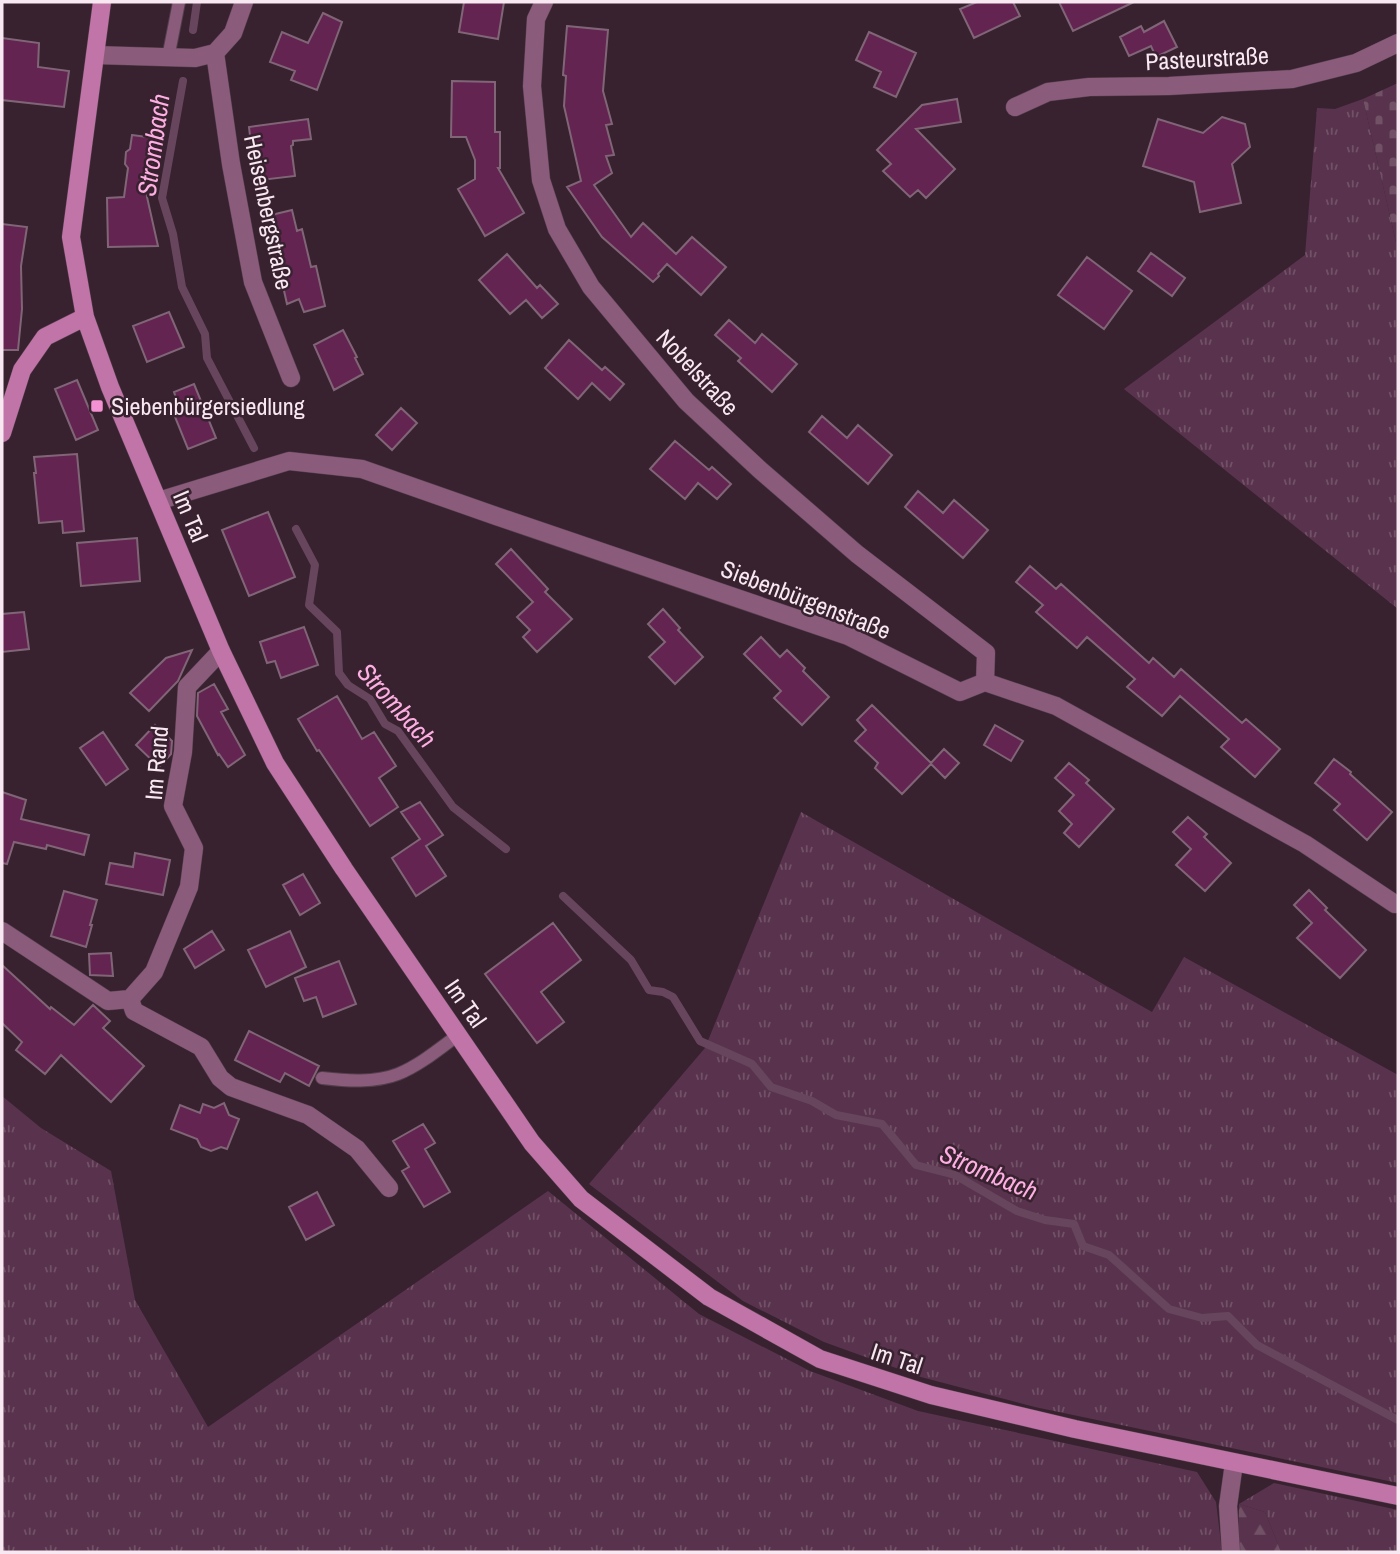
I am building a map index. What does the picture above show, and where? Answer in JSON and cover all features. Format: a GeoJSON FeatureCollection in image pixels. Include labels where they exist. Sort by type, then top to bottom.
{"type":"FeatureCollection","features":[{"type":"Feature","properties":{"kind":"main road","name":"Im Tal"},"geometry":{"type":"LineString","coordinates":[[102,2],[71,237],[85,317],[110,387],[221,651],[275,763],[531,1143],[581,1199],[709,1297],[820,1359],[931,1395],[1075,1429],[1398,1496]]}},
{"type":"Feature","properties":{"kind":"main road"},"geometry":{"type":"LineString","coordinates":[[2,433],[22,370],[45,337],[85,317]]}},
{"type":"Feature","properties":{"kind":"street"},"geometry":{"type":"LineString","coordinates":[[95,55],[195,58],[215,53],[233,33],[244,2]]}},
{"type":"Feature","properties":{"kind":"street","name":"Nobelstraße"},"geometry":{"type":"LineString","coordinates":[[544,2],[536,19],[532,86],[541,180],[557,229],[591,287],[687,401],[750,461],[856,554],[986,653],[985,682]]}},
{"type":"Feature","properties":{"kind":"street","name":"Pasteurstraße"},"geometry":{"type":"LineString","coordinates":[[1015,107],[1048,92],[1088,87],[1169,86],[1292,79],[1356,63],[1398,43]]}},
{"type":"Feature","properties":{"kind":"street","name":"Heisenbergstraße"},"geometry":{"type":"LineString","coordinates":[[215,53],[253,282],[291,378]]}},
{"type":"Feature","properties":{"kind":"street","name":"Siebenbürgenstraße"},"geometry":{"type":"LineString","coordinates":[[158,500],[289,461],[362,469],[849,636],[960,692],[985,682],[1056,706],[1305,844],[1395,904]]}},
{"type":"Feature","properties":{"kind":"street","name":"Im Rand"},"geometry":{"type":"LineString","coordinates":[[130,999],[153,972],[189,887],[194,848],[173,806],[183,752],[187,687],[221,651]]}},
{"type":"Feature","properties":{"kind":"street"},"geometry":{"type":"LineString","coordinates":[[2,931],[108,1001],[130,999],[134,1011],[201,1047],[220,1078],[231,1087],[308,1115],[357,1149],[389,1188]]}},
{"type":"Feature","properties":{"kind":"street"},"geometry":{"type":"LineString","coordinates":[[1231,1552],[1227,1506],[1234,1463]]}},
{"type":"Feature","properties":{"kind":"lane"},"geometry":{"type":"LineString","coordinates":[[169,58],[179,2]]}},
{"type":"Feature","properties":{"kind":"lane"},"geometry":{"type":"LineString","coordinates":[[322,1079],[365,1080],[397,1074],[418,1064],[458,1035]]}},
{"type":"Feature","properties":{"kind":"green space"},"geometry":{"type":"Polygon","coordinates":[[[1398,83],[1398,251],[1363,99],[1398,83]]]}},
{"type":"Feature","properties":{"kind":"green space"},"geometry":{"type":"Polygon","coordinates":[[[1363,99],[1398,251],[1398,609],[1124,389],[1305,255],[1317,108],[1335,109],[1363,99]]]}},
{"type":"Feature","properties":{"kind":"green space"},"geometry":{"type":"Polygon","coordinates":[[[801,812],[1152,1012],[1184,957],[1398,1075],[1398,1483],[1035,1407],[921,1377],[824,1342],[743,1301],[589,1184],[705,1048],[801,812]]]}},
{"type":"Feature","properties":{"kind":"green space"},"geometry":{"type":"Polygon","coordinates":[[[2,1096],[41,1128],[111,1171],[135,1300],[208,1427],[548,1191],[699,1314],[810,1371],[918,1411],[1197,1472],[1216,1502],[1222,1552],[2,1552],[2,1096]]]}},
{"type":"Feature","properties":{"kind":"green space"},"geometry":{"type":"Polygon","coordinates":[[[1274,1483],[1398,1510],[1398,1552],[1281,1552],[1265,1512],[1239,1504],[1274,1483]]]}},
{"type":"Feature","properties":{"kind":"green space"},"geometry":{"type":"Polygon","coordinates":[[[1239,1504],[1265,1512],[1281,1552],[1240,1552],[1239,1504]]]}},
{"type":"Feature","properties":{"kind":"building"},"geometry":{"type":"Polygon","coordinates":[[[464,2],[504,2],[498,39],[459,32],[464,2]]]}},
{"type":"Feature","properties":{"kind":"building"},"geometry":{"type":"Polygon","coordinates":[[[977,2],[1013,2],[1020,16],[974,38],[960,9],[977,2]]]}},
{"type":"Feature","properties":{"kind":"building"},"geometry":{"type":"Polygon","coordinates":[[[1059,2],[1134,2],[1073,31],[1059,2]]]}},
{"type":"Feature","properties":{"kind":"building"},"geometry":{"type":"Polygon","coordinates":[[[323,13],[342,22],[317,90],[291,80],[295,71],[270,62],[282,32],[308,43],[323,13]]]}},
{"type":"Feature","properties":{"kind":"building"},"geometry":{"type":"Polygon","coordinates":[[[1164,21],[1177,47],[1156,57],[1151,46],[1129,56],[1120,37],[1141,26],[1144,32],[1164,21]]]}},
{"type":"Feature","properties":{"kind":"building"},"geometry":{"type":"Polygon","coordinates":[[[567,26],[608,30],[603,91],[612,124],[606,125],[614,155],[606,156],[612,173],[594,185],[631,237],[643,223],[676,254],[692,237],[726,267],[701,295],[667,264],[653,282],[602,237],[567,187],[581,181],[564,106],[566,76],[563,75],[567,26]]]}},
{"type":"Feature","properties":{"kind":"building"},"geometry":{"type":"Polygon","coordinates":[[[869,32],[916,53],[896,97],[874,87],[881,72],[856,60],[869,32]]]}},
{"type":"Feature","properties":{"kind":"building"},"geometry":{"type":"Polygon","coordinates":[[[2,38],[39,43],[38,67],[69,71],[64,107],[2,100],[2,38]]]}},
{"type":"Feature","properties":{"kind":"building"},"geometry":{"type":"Polygon","coordinates":[[[452,81],[495,82],[495,132],[500,132],[498,168],[524,213],[485,236],[458,189],[475,179],[475,160],[466,137],[451,137],[452,81]]]}},
{"type":"Feature","properties":{"kind":"building"},"geometry":{"type":"Polygon","coordinates":[[[957,99],[961,122],[916,129],[955,169],[926,198],[918,190],[910,197],[883,171],[891,164],[877,150],[922,105],[957,99]]]}},
{"type":"Feature","properties":{"kind":"building"},"geometry":{"type":"Polygon","coordinates":[[[1222,117],[1245,124],[1250,147],[1232,164],[1241,203],[1200,212],[1194,182],[1143,166],[1158,119],[1203,133],[1222,117]]]}},
{"type":"Feature","properties":{"kind":"building"},"geometry":{"type":"Polygon","coordinates":[[[308,119],[311,139],[293,141],[291,146],[295,176],[261,180],[257,152],[252,153],[249,127],[308,119]]]}},
{"type":"Feature","properties":{"kind":"building"},"geometry":{"type":"Polygon","coordinates":[[[132,135],[155,138],[147,197],[158,246],[108,247],[107,198],[124,197],[128,168],[125,164],[126,152],[130,149],[132,135]]]}},
{"type":"Feature","properties":{"kind":"building"},"geometry":{"type":"Polygon","coordinates":[[[292,210],[297,231],[302,229],[311,267],[316,266],[325,306],[304,312],[299,299],[287,304],[275,250],[271,251],[263,217],[292,210]]]}},
{"type":"Feature","properties":{"kind":"building"},"geometry":{"type":"Polygon","coordinates":[[[2,224],[27,227],[21,266],[22,309],[18,350],[2,350],[2,224]]]}},
{"type":"Feature","properties":{"kind":"building"},"geometry":{"type":"Polygon","coordinates":[[[1151,253],[1185,278],[1172,296],[1138,271],[1151,253]]]}},
{"type":"Feature","properties":{"kind":"building"},"geometry":{"type":"Polygon","coordinates":[[[507,254],[537,288],[540,285],[558,304],[542,318],[526,300],[510,314],[479,280],[507,254]]]}},
{"type":"Feature","properties":{"kind":"building"},"geometry":{"type":"Polygon","coordinates":[[[1087,257],[1132,291],[1104,329],[1058,295],[1087,257]]]}},
{"type":"Feature","properties":{"kind":"building"},"geometry":{"type":"Polygon","coordinates":[[[169,312],[184,347],[147,362],[133,326],[169,312]]]}},
{"type":"Feature","properties":{"kind":"building"},"geometry":{"type":"Polygon","coordinates":[[[729,320],[755,343],[762,334],[797,364],[772,392],[738,361],[741,358],[715,335],[729,320]]]}},
{"type":"Feature","properties":{"kind":"building"},"geometry":{"type":"Polygon","coordinates":[[[343,330],[363,374],[334,390],[314,345],[343,330]]]}},
{"type":"Feature","properties":{"kind":"building"},"geometry":{"type":"Polygon","coordinates":[[[569,340],[602,370],[605,367],[624,384],[610,400],[592,383],[578,399],[545,368],[569,340]]]}},
{"type":"Feature","properties":{"kind":"building"},"geometry":{"type":"Polygon","coordinates":[[[77,380],[98,430],[76,440],[55,389],[77,380]]]}},
{"type":"Feature","properties":{"kind":"building"},"geometry":{"type":"Polygon","coordinates":[[[194,384],[216,438],[188,449],[171,407],[178,404],[174,392],[194,384]]]}},
{"type":"Feature","properties":{"kind":"building"},"geometry":{"type":"Polygon","coordinates":[[[401,408],[417,423],[392,450],[376,435],[401,408]]]}},
{"type":"Feature","properties":{"kind":"building"},"geometry":{"type":"Polygon","coordinates":[[[822,416],[847,438],[858,425],[892,455],[868,484],[809,432],[822,416]]]}},
{"type":"Feature","properties":{"kind":"building"},"geometry":{"type":"Polygon","coordinates":[[[675,441],[709,470],[712,467],[731,484],[717,499],[698,483],[685,499],[650,469],[675,441]]]}},
{"type":"Feature","properties":{"kind":"building"},"geometry":{"type":"Polygon","coordinates":[[[77,454],[84,531],[63,533],[62,521],[39,523],[34,457],[77,454]]]}},
{"type":"Feature","properties":{"kind":"building"},"geometry":{"type":"Polygon","coordinates":[[[918,491],[943,513],[954,500],[988,530],[963,558],[905,507],[918,491]]]}},
{"type":"Feature","properties":{"kind":"building"},"geometry":{"type":"Polygon","coordinates":[[[268,512],[295,577],[249,596],[222,530],[268,512]]]}},
{"type":"Feature","properties":{"kind":"building"},"geometry":{"type":"Polygon","coordinates":[[[137,538],[140,581],[81,586],[77,543],[137,538]]]}},
{"type":"Feature","properties":{"kind":"building"},"geometry":{"type":"Polygon","coordinates":[[[511,549],[548,589],[545,592],[572,619],[537,652],[523,637],[530,630],[517,617],[533,602],[496,564],[511,549]]]}},
{"type":"Feature","properties":{"kind":"building"},"geometry":{"type":"Polygon","coordinates":[[[1030,566],[1056,589],[1061,584],[1149,663],[1153,658],[1174,677],[1181,669],[1242,723],[1246,719],[1280,749],[1255,777],[1221,747],[1229,739],[1180,696],[1162,716],[1127,687],[1135,679],[1087,637],[1077,648],[1036,612],[1043,605],[1016,582],[1030,566]]]}},
{"type":"Feature","properties":{"kind":"building"},"geometry":{"type":"Polygon","coordinates":[[[663,609],[703,657],[675,684],[649,657],[665,642],[648,624],[663,609]]]}},
{"type":"Feature","properties":{"kind":"building"},"geometry":{"type":"Polygon","coordinates":[[[24,612],[29,649],[2,652],[2,614],[24,612]]]}},
{"type":"Feature","properties":{"kind":"building"},"geometry":{"type":"Polygon","coordinates":[[[304,627],[318,665],[281,678],[275,661],[267,663],[260,642],[304,627]]]}},
{"type":"Feature","properties":{"kind":"building"},"geometry":{"type":"Polygon","coordinates":[[[761,637],[780,657],[787,650],[829,697],[802,725],[774,698],[781,691],[744,654],[761,637]]]}},
{"type":"Feature","properties":{"kind":"building"},"geometry":{"type":"Polygon","coordinates":[[[192,650],[178,681],[149,711],[130,693],[166,658],[192,650]]]}},
{"type":"Feature","properties":{"kind":"building"},"geometry":{"type":"Polygon","coordinates":[[[214,684],[228,709],[221,712],[245,755],[228,767],[218,755],[197,716],[198,693],[214,684]]]}},
{"type":"Feature","properties":{"kind":"building"},"geometry":{"type":"Polygon","coordinates":[[[337,696],[362,739],[374,732],[396,766],[379,778],[398,807],[370,826],[319,750],[317,751],[298,719],[337,696]]]}},
{"type":"Feature","properties":{"kind":"building"},"geometry":{"type":"Polygon","coordinates":[[[872,705],[931,763],[944,749],[959,763],[945,778],[931,764],[902,794],[875,768],[878,763],[855,741],[866,730],[857,720],[872,705]]]}},
{"type":"Feature","properties":{"kind":"building"},"geometry":{"type":"Polygon","coordinates":[[[155,725],[172,741],[171,754],[159,767],[136,745],[155,725]]]}},
{"type":"Feature","properties":{"kind":"building"},"geometry":{"type":"Polygon","coordinates":[[[995,725],[1023,741],[1011,761],[984,745],[995,725]]]}},
{"type":"Feature","properties":{"kind":"building"},"geometry":{"type":"Polygon","coordinates":[[[103,732],[128,769],[106,785],[80,748],[103,732]]]}},
{"type":"Feature","properties":{"kind":"building"},"geometry":{"type":"Polygon","coordinates":[[[1334,759],[1392,812],[1367,840],[1334,810],[1340,804],[1315,783],[1334,759]]]}},
{"type":"Feature","properties":{"kind":"building"},"geometry":{"type":"Polygon","coordinates":[[[1069,763],[1089,780],[1086,783],[1114,809],[1079,847],[1064,833],[1072,824],[1059,811],[1074,795],[1055,778],[1069,763]]]}},
{"type":"Feature","properties":{"kind":"building"},"geometry":{"type":"Polygon","coordinates":[[[2,792],[26,800],[21,819],[89,835],[84,855],[47,845],[46,849],[14,842],[7,864],[2,863],[2,792]]]}},
{"type":"Feature","properties":{"kind":"building"},"geometry":{"type":"Polygon","coordinates":[[[420,802],[443,835],[426,846],[446,876],[416,896],[392,858],[420,839],[401,812],[420,802]]]}},
{"type":"Feature","properties":{"kind":"building"},"geometry":{"type":"Polygon","coordinates":[[[1188,817],[1207,834],[1204,837],[1231,863],[1205,891],[1176,865],[1191,849],[1173,832],[1188,817]]]}},
{"type":"Feature","properties":{"kind":"building"},"geometry":{"type":"Polygon","coordinates":[[[135,853],[170,860],[163,895],[106,884],[110,863],[133,867],[135,853]]]}},
{"type":"Feature","properties":{"kind":"building"},"geometry":{"type":"Polygon","coordinates":[[[303,874],[320,903],[300,915],[283,885],[303,874]]]}},
{"type":"Feature","properties":{"kind":"building"},"geometry":{"type":"Polygon","coordinates":[[[1309,890],[1327,908],[1325,910],[1366,950],[1340,978],[1297,938],[1312,923],[1294,905],[1309,890]]]}},
{"type":"Feature","properties":{"kind":"building"},"geometry":{"type":"Polygon","coordinates":[[[64,891],[97,900],[86,947],[51,936],[64,891]]]}},
{"type":"Feature","properties":{"kind":"building"},"geometry":{"type":"Polygon","coordinates":[[[553,923],[581,960],[541,992],[564,1022],[537,1043],[485,974],[553,923]]]}},
{"type":"Feature","properties":{"kind":"building"},"geometry":{"type":"Polygon","coordinates":[[[212,931],[224,950],[195,968],[184,949],[212,931]]]}},
{"type":"Feature","properties":{"kind":"building"},"geometry":{"type":"Polygon","coordinates":[[[290,931],[306,967],[266,987],[248,950],[290,931]]]}},
{"type":"Feature","properties":{"kind":"building"},"geometry":{"type":"Polygon","coordinates":[[[111,953],[113,976],[90,975],[89,954],[111,953]]]}},
{"type":"Feature","properties":{"kind":"building"},"geometry":{"type":"Polygon","coordinates":[[[339,961],[356,1004],[323,1017],[316,997],[304,1001],[295,978],[339,961]]]}},
{"type":"Feature","properties":{"kind":"building"},"geometry":{"type":"Polygon","coordinates":[[[2,965],[50,1009],[51,1007],[74,1025],[93,1005],[110,1021],[103,1028],[144,1066],[111,1102],[61,1055],[45,1074],[16,1050],[22,1042],[2,1023],[2,965]]]}},
{"type":"Feature","properties":{"kind":"building"},"geometry":{"type":"Polygon","coordinates":[[[249,1031],[319,1066],[309,1086],[285,1073],[280,1082],[235,1060],[249,1031]]]}},
{"type":"Feature","properties":{"kind":"building"},"geometry":{"type":"Polygon","coordinates":[[[224,1103],[229,1115],[239,1119],[227,1149],[221,1147],[211,1151],[201,1147],[197,1139],[171,1129],[180,1105],[200,1113],[203,1104],[214,1108],[224,1103]]]}},
{"type":"Feature","properties":{"kind":"building"},"geometry":{"type":"Polygon","coordinates":[[[423,1124],[435,1143],[425,1149],[450,1192],[424,1207],[402,1171],[409,1167],[393,1141],[423,1124]]]}},
{"type":"Feature","properties":{"kind":"building"},"geometry":{"type":"Polygon","coordinates":[[[317,1192],[334,1225],[306,1240],[289,1207],[317,1192]]]}},
{"type":"Feature","properties":{"kind":"waterway","name":"Strombach"},"geometry":{"type":"LineString","coordinates":[[193,30],[197,2]]}},
{"type":"Feature","properties":{"kind":"waterway","name":"Strombach"},"geometry":{"type":"LineString","coordinates":[[183,81],[162,198],[173,234],[182,287],[205,334],[207,358],[254,448]]}},
{"type":"Feature","properties":{"kind":"waterway","name":"Strombach"},"geometry":{"type":"LineString","coordinates":[[296,529],[315,565],[309,605],[337,632],[339,673],[348,685],[370,699],[385,724],[398,731],[453,807],[506,849]]}},
{"type":"Feature","properties":{"kind":"waterway","name":"Strombach"},"geometry":{"type":"LineString","coordinates":[[563,896],[631,960],[649,990],[673,997],[700,1041],[752,1064],[771,1087],[812,1101],[836,1115],[882,1124],[916,1165],[955,1175],[1017,1211],[1045,1220],[1074,1224],[1083,1246],[1109,1255],[1169,1309],[1202,1318],[1228,1316],[1257,1345],[1398,1420]]}},
{"type":"Feature","properties":{"kind":"place","name":"Siebenbürgersiedlung"},"geometry":{"type":"Point","coordinates":[97,406]}}]}
